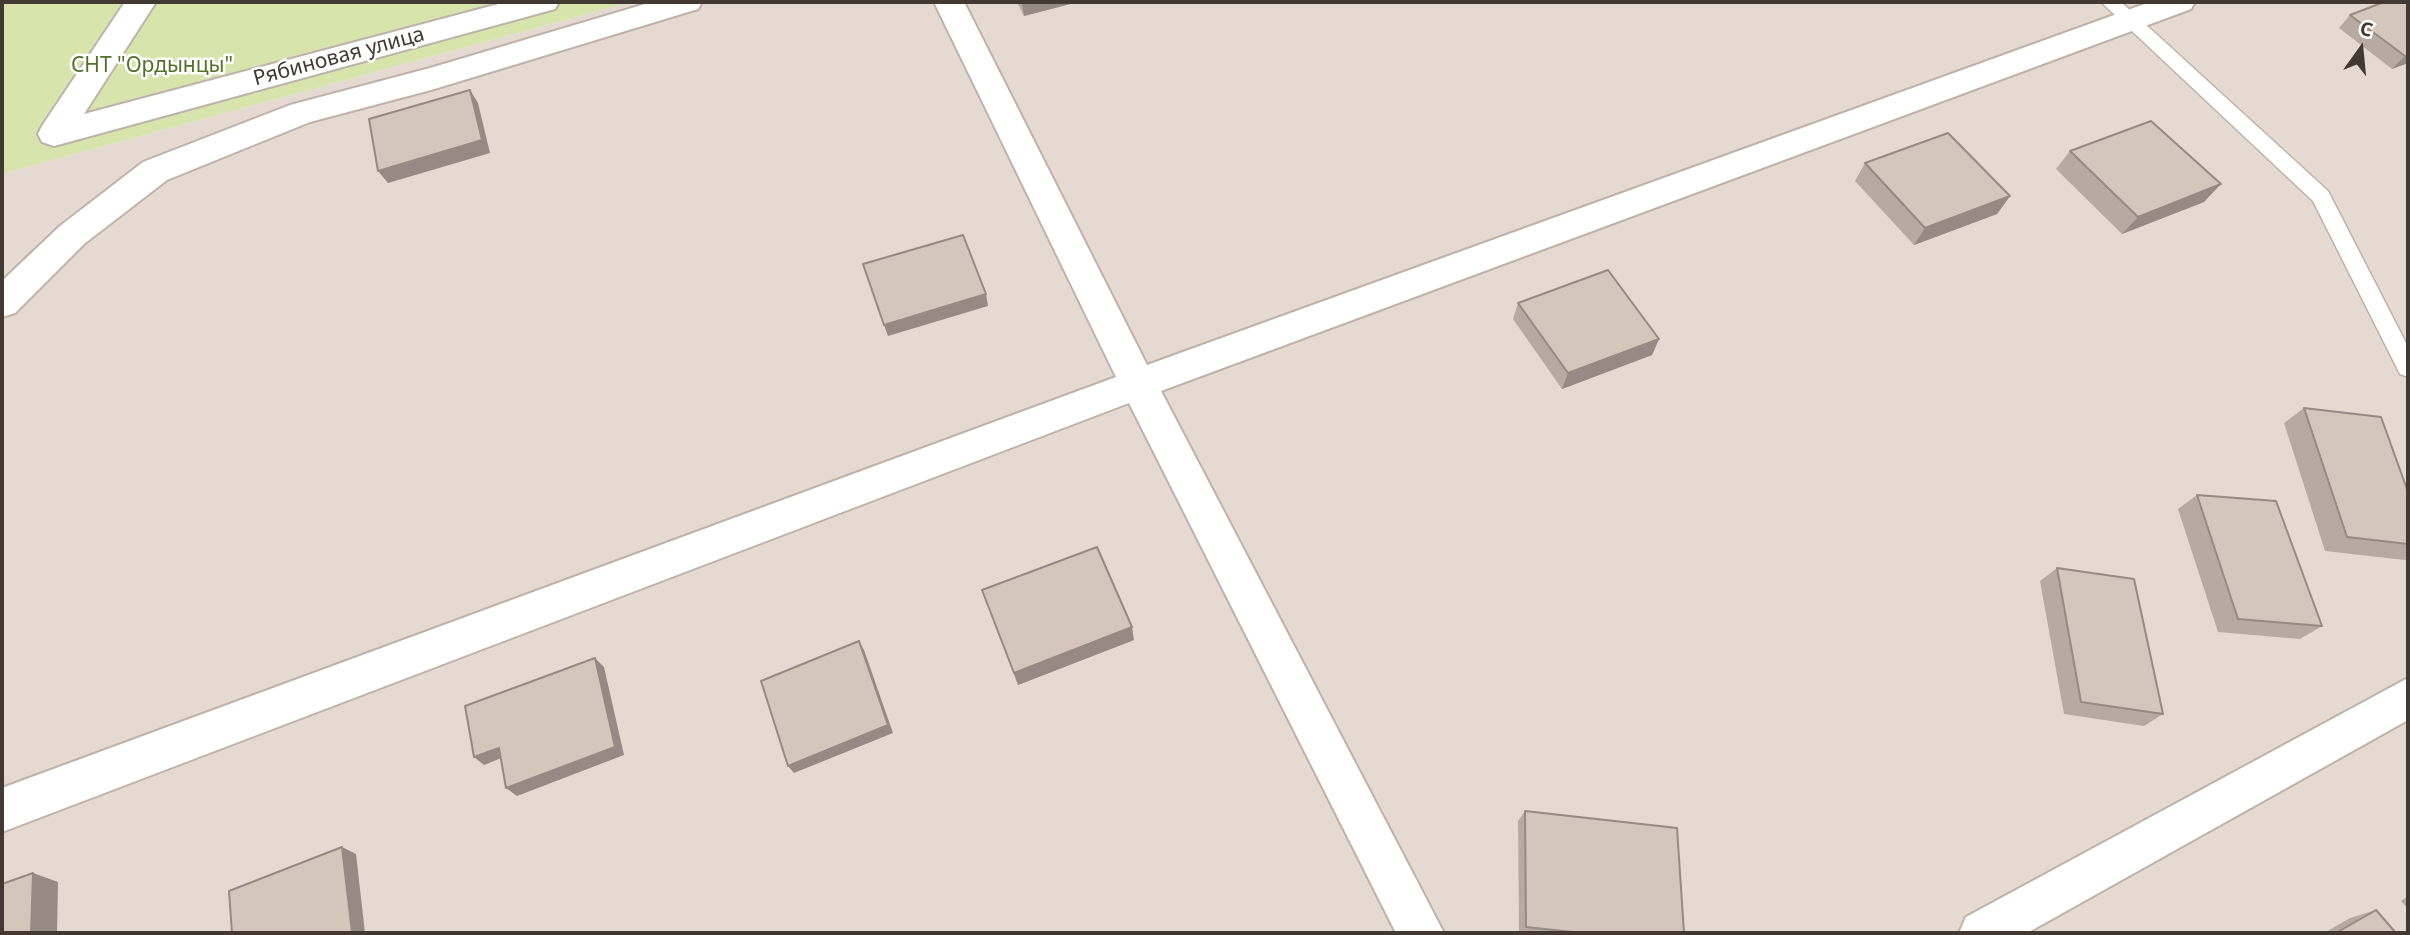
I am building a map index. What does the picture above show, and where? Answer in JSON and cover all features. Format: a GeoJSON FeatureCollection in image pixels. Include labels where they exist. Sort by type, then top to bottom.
{"type":"FeatureCollection","features":[{"type":"Feature","properties":{"kind":"street","name":"Рябиновая улица"},"geometry":{"type":"LineString","coordinates":[[141,2],[54,134],[544,2]]}},
{"type":"Feature","properties":{"kind":"street"},"geometry":{"type":"LineString","coordinates":[[2,303],[72,235],[155,171],[301,113],[430,79],[687,2]]}},
{"type":"Feature","properties":{"kind":"street"},"geometry":{"type":"LineString","coordinates":[[949,2],[1138,384],[1420,933]]}},
{"type":"Feature","properties":{"kind":"street"},"geometry":{"type":"LineString","coordinates":[[2,810],[1138,384],[2120,11],[2180,2]]}},
{"type":"Feature","properties":{"kind":"street"},"geometry":{"type":"LineString","coordinates":[[1982,933],[2408,698]]}},
{"type":"Feature","properties":{"kind":"lane"},"geometry":{"type":"LineString","coordinates":[[2120,11],[2321,196],[2408,368]]}},
{"type":"Feature","properties":{"kind":"shaded area"},"geometry":{"type":"Polygon","coordinates":[[[631,2],[2408,2],[2408,933],[2,933],[2,174],[631,2]]]}},
{"type":"Feature","properties":{"kind":"green space","name":"СНТ \"Ордынцы\""},"geometry":{"type":"Polygon","coordinates":[[[2,2],[631,2],[2,174],[2,2]]]}},
{"type":"Feature","properties":{"kind":"building"},"geometry":{"type":"Polygon","coordinates":[[[2384,2],[2408,2],[2408,55],[2405,56],[2350,15],[2384,2]]]}},
{"type":"Feature","properties":{"kind":"building"},"geometry":{"type":"Polygon","coordinates":[[[470,90],[482,140],[378,171],[369,119],[470,90]]]}},
{"type":"Feature","properties":{"kind":"building"},"geometry":{"type":"Polygon","coordinates":[[[2151,121],[2221,184],[2138,217],[2070,151],[2151,121]]]}},
{"type":"Feature","properties":{"kind":"building"},"geometry":{"type":"Polygon","coordinates":[[[1948,133],[2010,196],[1925,228],[1865,163],[1948,133]]]}},
{"type":"Feature","properties":{"kind":"building"},"geometry":{"type":"Polygon","coordinates":[[[963,235],[986,294],[884,325],[863,264],[963,235]]]}},
{"type":"Feature","properties":{"kind":"building"},"geometry":{"type":"Polygon","coordinates":[[[1608,270],[1659,339],[1568,373],[1518,303],[1608,270]]]}},
{"type":"Feature","properties":{"kind":"building"},"geometry":{"type":"Polygon","coordinates":[[[2304,408],[2381,417],[2408,492],[2408,544],[2347,537],[2304,408]]]}},
{"type":"Feature","properties":{"kind":"building"},"geometry":{"type":"Polygon","coordinates":[[[2197,495],[2276,501],[2322,626],[2238,619],[2197,495]]]}},
{"type":"Feature","properties":{"kind":"building"},"geometry":{"type":"Polygon","coordinates":[[[1097,547],[1132,627],[1014,673],[982,590],[1097,547]]]}},
{"type":"Feature","properties":{"kind":"building"},"geometry":{"type":"Polygon","coordinates":[[[2057,568],[2134,579],[2163,714],[2081,702],[2057,568]]]}},
{"type":"Feature","properties":{"kind":"building"},"geometry":{"type":"Polygon","coordinates":[[[859,641],[888,725],[788,766],[761,681],[859,641]]]}},
{"type":"Feature","properties":{"kind":"building"},"geometry":{"type":"Polygon","coordinates":[[[595,658],[615,747],[506,788],[499,748],[474,757],[465,706],[595,658]]]}},
{"type":"Feature","properties":{"kind":"building"},"geometry":{"type":"Polygon","coordinates":[[[1525,811],[1677,828],[1684,933],[1582,933],[1526,927],[1525,811]]]}},
{"type":"Feature","properties":{"kind":"building"},"geometry":{"type":"Polygon","coordinates":[[[342,847],[352,933],[232,933],[229,891],[342,847]]]}},
{"type":"Feature","properties":{"kind":"building"},"geometry":{"type":"Polygon","coordinates":[[[33,873],[31,933],[2,933],[2,884],[33,873]]]}},
{"type":"Feature","properties":{"kind":"building"},"geometry":{"type":"Polygon","coordinates":[[[2376,910],[2396,933],[2336,933],[2376,910]]]}}]}
